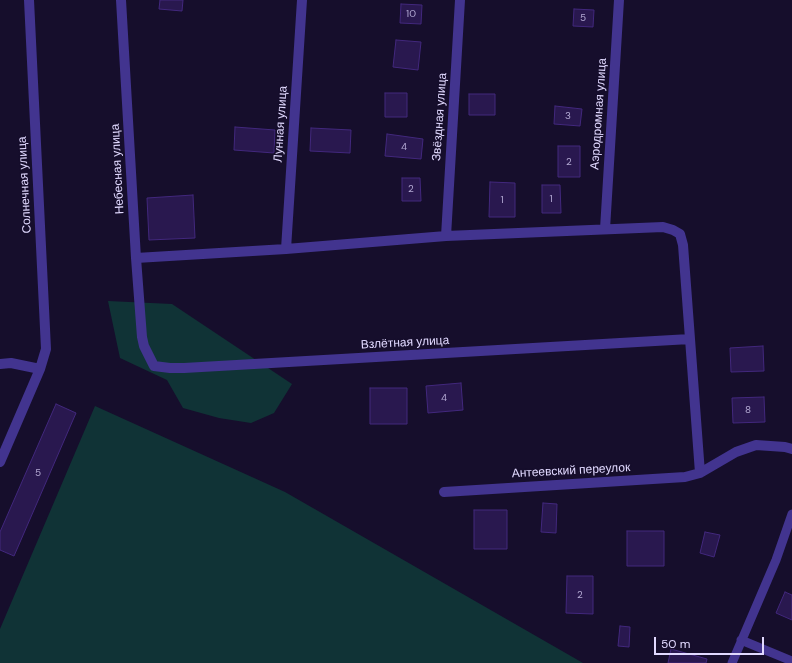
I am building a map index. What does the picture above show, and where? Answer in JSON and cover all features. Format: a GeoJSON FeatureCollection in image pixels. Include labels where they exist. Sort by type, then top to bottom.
{"type":"FeatureCollection","features":[{"type":"Feature","properties":{"kind":"street","name":"Солнечная улица"},"geometry":{"type":"LineString","coordinates":[[0,462],[40,369],[46,349],[29,0]]}},
{"type":"Feature","properties":{"kind":"street","name":"Небесная улица"},"geometry":{"type":"LineString","coordinates":[[121,0],[142,337]]}},
{"type":"Feature","properties":{"kind":"street","name":"Лунная улица"},"geometry":{"type":"LineString","coordinates":[[286,249],[302,0]]}},
{"type":"Feature","properties":{"kind":"street","name":"Звёздная улица"},"geometry":{"type":"LineString","coordinates":[[446,236],[460,0]]}},
{"type":"Feature","properties":{"kind":"street","name":"Аэродромная улица"},"geometry":{"type":"LineString","coordinates":[[605,229],[619,0]]}},
{"type":"Feature","properties":{"kind":"street"},"geometry":{"type":"LineString","coordinates":[[136,258],[286,249],[446,236],[663,228],[680,234],[683,245],[700,473]]}},
{"type":"Feature","properties":{"kind":"street","name":"Взлётная улица"},"geometry":{"type":"LineString","coordinates":[[142,337],[144,346],[154,366],[170,368],[690,340]]}},
{"type":"Feature","properties":{"kind":"street"},"geometry":{"type":"LineString","coordinates":[[0,364],[11,363],[40,369]]}},
{"type":"Feature","properties":{"kind":"street","name":"Антеевский переулок"},"geometry":{"type":"LineString","coordinates":[[444,492],[685,477],[700,473],[736,452],[756,445],[785,447],[792,449]]}},
{"type":"Feature","properties":{"kind":"lane"},"geometry":{"type":"LineString","coordinates":[[732,663],[776,560],[792,514]]}},
{"type":"Feature","properties":{"kind":"lane"},"geometry":{"type":"LineString","coordinates":[[741,640],[792,661]]}},
{"type":"Feature","properties":{"kind":"green space"},"geometry":{"type":"Polygon","coordinates":[[[108,301],[172,304],[292,384],[274,413],[251,423],[219,418],[183,408],[167,380],[120,358],[108,301]]]}},
{"type":"Feature","properties":{"kind":"green space"},"geometry":{"type":"Polygon","coordinates":[[[95,406],[285,492],[583,663],[0,663],[0,629],[95,406]]]}},
{"type":"Feature","properties":{"kind":"building"},"geometry":{"type":"Polygon","coordinates":[[[160,0],[183,0],[182,11],[159,9],[160,0]]]}},
{"type":"Feature","properties":{"kind":"building"},"geometry":{"type":"Polygon","coordinates":[[[401,4],[422,5],[421,24],[400,23],[401,4]]]}},
{"type":"Feature","properties":{"kind":"building"},"geometry":{"type":"Polygon","coordinates":[[[574,9],[594,10],[593,27],[573,26],[574,9]]]}},
{"type":"Feature","properties":{"kind":"building"},"geometry":{"type":"Polygon","coordinates":[[[396,40],[421,42],[418,70],[393,67],[396,40]]]}},
{"type":"Feature","properties":{"kind":"building"},"geometry":{"type":"Polygon","coordinates":[[[385,93],[407,93],[407,117],[385,117],[385,93]]]}},
{"type":"Feature","properties":{"kind":"building"},"geometry":{"type":"Polygon","coordinates":[[[469,94],[495,94],[495,115],[469,115],[469,94]]]}},
{"type":"Feature","properties":{"kind":"building"},"geometry":{"type":"Polygon","coordinates":[[[555,106],[582,109],[580,126],[554,124],[555,106]]]}},
{"type":"Feature","properties":{"kind":"building"},"geometry":{"type":"Polygon","coordinates":[[[235,127],[275,130],[274,153],[234,150],[235,127]]]}},
{"type":"Feature","properties":{"kind":"building"},"geometry":{"type":"Polygon","coordinates":[[[311,128],[351,130],[350,153],[310,151],[311,128]]]}},
{"type":"Feature","properties":{"kind":"building"},"geometry":{"type":"Polygon","coordinates":[[[387,134],[423,139],[421,159],[385,156],[387,134]]]}},
{"type":"Feature","properties":{"kind":"building"},"geometry":{"type":"Polygon","coordinates":[[[558,146],[580,146],[580,177],[558,177],[558,146]]]}},
{"type":"Feature","properties":{"kind":"building"},"geometry":{"type":"Polygon","coordinates":[[[402,178],[420,178],[421,201],[402,201],[402,178]]]}},
{"type":"Feature","properties":{"kind":"building"},"geometry":{"type":"Polygon","coordinates":[[[490,182],[515,183],[515,217],[489,217],[490,182]]]}},
{"type":"Feature","properties":{"kind":"building"},"geometry":{"type":"Polygon","coordinates":[[[542,185],[560,185],[561,213],[542,213],[542,185]]]}},
{"type":"Feature","properties":{"kind":"building"},"geometry":{"type":"Polygon","coordinates":[[[193,195],[195,238],[149,240],[147,198],[193,195]]]}},
{"type":"Feature","properties":{"kind":"building"},"geometry":{"type":"Polygon","coordinates":[[[763,346],[764,371],[731,372],[730,348],[763,346]]]}},
{"type":"Feature","properties":{"kind":"building"},"geometry":{"type":"Polygon","coordinates":[[[461,383],[463,410],[428,413],[426,386],[461,383]]]}},
{"type":"Feature","properties":{"kind":"building"},"geometry":{"type":"Polygon","coordinates":[[[370,388],[407,388],[407,424],[370,424],[370,388]]]}},
{"type":"Feature","properties":{"kind":"building"},"geometry":{"type":"Polygon","coordinates":[[[764,397],[765,422],[733,423],[732,398],[764,397]]]}},
{"type":"Feature","properties":{"kind":"building"},"geometry":{"type":"Polygon","coordinates":[[[56,404],[76,413],[14,556],[0,550],[0,532],[56,404]]]}},
{"type":"Feature","properties":{"kind":"building"},"geometry":{"type":"Polygon","coordinates":[[[543,503],[557,504],[556,533],[541,532],[543,503]]]}},
{"type":"Feature","properties":{"kind":"building"},"geometry":{"type":"Polygon","coordinates":[[[474,510],[507,510],[507,549],[474,549],[474,510]]]}},
{"type":"Feature","properties":{"kind":"building"},"geometry":{"type":"Polygon","coordinates":[[[627,531],[664,531],[664,566],[627,566],[627,531]]]}},
{"type":"Feature","properties":{"kind":"building"},"geometry":{"type":"Polygon","coordinates":[[[705,532],[720,535],[714,557],[700,553],[705,532]]]}},
{"type":"Feature","properties":{"kind":"building"},"geometry":{"type":"Polygon","coordinates":[[[567,576],[593,576],[593,614],[566,613],[567,576]]]}},
{"type":"Feature","properties":{"kind":"building"},"geometry":{"type":"Polygon","coordinates":[[[785,592],[792,595],[792,620],[776,613],[785,592]]]}},
{"type":"Feature","properties":{"kind":"building"},"geometry":{"type":"Polygon","coordinates":[[[620,626],[630,627],[629,647],[618,646],[620,626]]]}},
{"type":"Feature","properties":{"kind":"building"},"geometry":{"type":"Polygon","coordinates":[[[671,649],[707,659],[706,663],[668,663],[671,649]]]}}]}
